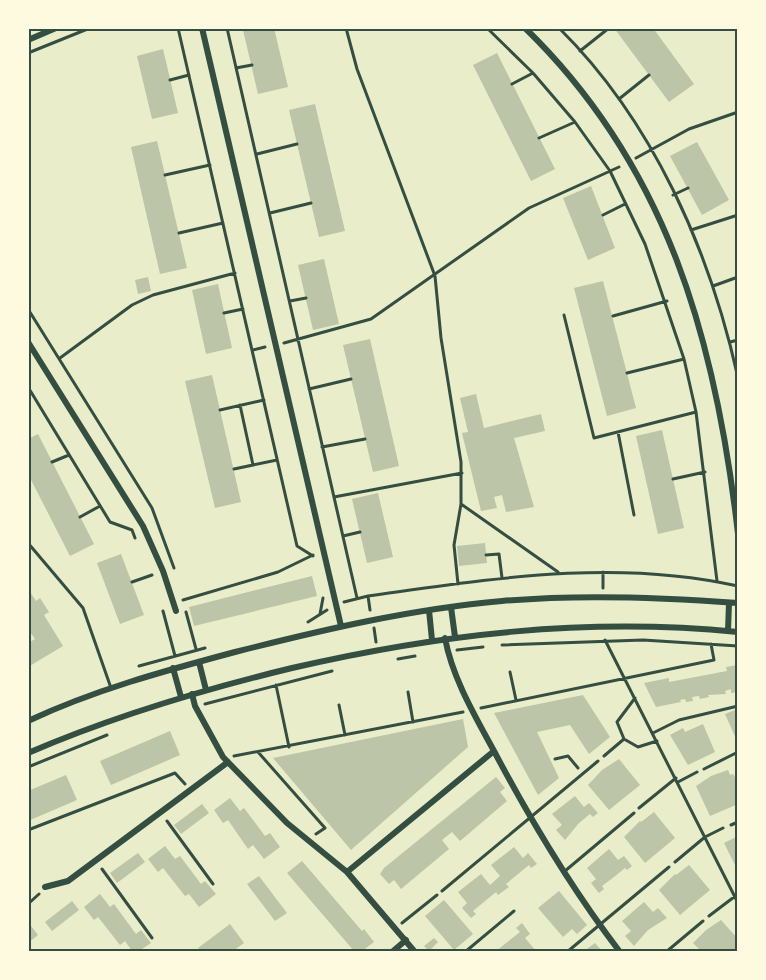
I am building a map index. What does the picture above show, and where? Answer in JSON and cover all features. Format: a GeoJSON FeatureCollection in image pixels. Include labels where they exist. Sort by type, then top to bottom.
{"type":"FeatureCollection","features":[{"type":"Feature","properties":{"kind":"street"},"geometry":{"type":"LineString","coordinates":[[28,40],[56,28]]}},
{"type":"Feature","properties":{"kind":"street"},"geometry":{"type":"LineString","coordinates":[[202,28],[341,626]]}},
{"type":"Feature","properties":{"kind":"street"},"geometry":{"type":"LineString","coordinates":[[525,28],[555,59],[595,107],[630,161],[669,238],[704,345],[719,403],[738,534]]}},
{"type":"Feature","properties":{"kind":"street"},"geometry":{"type":"LineString","coordinates":[[28,342],[143,526],[163,571],[176,611]]}},
{"type":"Feature","properties":{"kind":"street"},"geometry":{"type":"LineString","coordinates":[[28,721],[111,688],[173,668],[341,626],[429,610],[502,601],[574,597],[632,597],[738,603]]}},
{"type":"Feature","properties":{"kind":"street"},"geometry":{"type":"LineString","coordinates":[[728,631],[729,603]]}},
{"type":"Feature","properties":{"kind":"street"},"geometry":{"type":"LineString","coordinates":[[452,607],[455,637]]}},
{"type":"Feature","properties":{"kind":"street"},"geometry":{"type":"LineString","coordinates":[[429,610],[432,640]]}},
{"type":"Feature","properties":{"kind":"street"},"geometry":{"type":"LineString","coordinates":[[28,753],[110,719],[192,693],[344,656],[432,640],[567,627],[669,627],[738,632]]}},
{"type":"Feature","properties":{"kind":"street"},"geometry":{"type":"LineString","coordinates":[[445,638],[448,651],[494,751],[530,818],[564,872],[620,951]]}},
{"type":"Feature","properties":{"kind":"street"},"geometry":{"type":"LineString","coordinates":[[199,662],[206,690]]}},
{"type":"Feature","properties":{"kind":"street"},"geometry":{"type":"LineString","coordinates":[[173,668],[181,697]]}},
{"type":"Feature","properties":{"kind":"street"},"geometry":{"type":"LineString","coordinates":[[192,693],[195,706],[228,762],[287,823],[347,872],[416,951]]}},
{"type":"Feature","properties":{"kind":"street"},"geometry":{"type":"LineString","coordinates":[[347,872],[494,751]]}},
{"type":"Feature","properties":{"kind":"street"},"geometry":{"type":"LineString","coordinates":[[45,887],[68,881],[228,762]]}},
{"type":"Feature","properties":{"kind":"street"},"geometry":{"type":"LineString","coordinates":[[392,951],[406,940]]}},
{"type":"Feature","properties":{"kind":"lane"},"geometry":{"type":"LineString","coordinates":[[28,543],[83,608],[111,688]]}},
{"type":"Feature","properties":{"kind":"lane"},"geometry":{"type":"LineString","coordinates":[[704,769],[738,752]]}},
{"type":"Feature","properties":{"kind":"lane"},"geometry":{"type":"LineString","coordinates":[[442,891],[598,761]]}},
{"type":"Feature","properties":{"kind":"lane"},"geometry":{"type":"LineString","coordinates":[[564,872],[634,813]]}},
{"type":"Feature","properties":{"kind":"lane"},"geometry":{"type":"LineString","coordinates":[[730,825],[738,822]]}},
{"type":"Feature","properties":{"kind":"lane"},"geometry":{"type":"LineString","coordinates":[[567,951],[669,867]]}},
{"type":"Feature","properties":{"kind":"lane"},"geometry":{"type":"LineString","coordinates":[[465,951],[514,911]]}},
{"type":"Feature","properties":{"kind":"lane"},"geometry":{"type":"LineString","coordinates":[[666,951],[703,921]]}},
{"type":"Feature","properties":{"kind":"path"},"geometry":{"type":"LineString","coordinates":[[28,53],[90,28]]}},
{"type":"Feature","properties":{"kind":"path"},"geometry":{"type":"LineString","coordinates":[[178,28],[297,546],[313,555],[316,566]]}},
{"type":"Feature","properties":{"kind":"path"},"geometry":{"type":"LineString","coordinates":[[227,28],[357,598]]}},
{"type":"Feature","properties":{"kind":"path"},"geometry":{"type":"LineString","coordinates":[[346,28],[357,69],[435,276],[441,338],[462,473],[461,504],[454,545],[458,584]]}},
{"type":"Feature","properties":{"kind":"path"},"geometry":{"type":"LineString","coordinates":[[487,28],[533,73],[574,122],[610,171],[667,301],[696,412],[717,582]]}},
{"type":"Feature","properties":{"kind":"path"},"geometry":{"type":"LineString","coordinates":[[560,28],[619,99],[651,150],[674,195],[691,230],[713,286],[738,378]]}},
{"type":"Feature","properties":{"kind":"path"},"geometry":{"type":"LineString","coordinates":[[580,51],[609,28]]}},
{"type":"Feature","properties":{"kind":"path"},"geometry":{"type":"LineString","coordinates":[[236,68],[252,65]]}},
{"type":"Feature","properties":{"kind":"path"},"geometry":{"type":"LineString","coordinates":[[512,84],[533,73]]}},
{"type":"Feature","properties":{"kind":"path"},"geometry":{"type":"LineString","coordinates":[[170,80],[189,75]]}},
{"type":"Feature","properties":{"kind":"path"},"geometry":{"type":"LineString","coordinates":[[619,99],[649,75]]}},
{"type":"Feature","properties":{"kind":"path"},"geometry":{"type":"LineString","coordinates":[[252,350],[298,340],[371,319],[551,195],[610,171],[689,129],[738,112]]}},
{"type":"Feature","properties":{"kind":"path"},"geometry":{"type":"LineString","coordinates":[[539,138],[574,122]]}},
{"type":"Feature","properties":{"kind":"path"},"geometry":{"type":"LineString","coordinates":[[257,154],[297,144]]}},
{"type":"Feature","properties":{"kind":"path"},"geometry":{"type":"LineString","coordinates":[[165,175],[210,165]]}},
{"type":"Feature","properties":{"kind":"path"},"geometry":{"type":"LineString","coordinates":[[674,195],[688,188]]}},
{"type":"Feature","properties":{"kind":"path"},"geometry":{"type":"LineString","coordinates":[[270,213],[311,203]]}},
{"type":"Feature","properties":{"kind":"path"},"geometry":{"type":"LineString","coordinates":[[603,215],[626,204]]}},
{"type":"Feature","properties":{"kind":"path"},"geometry":{"type":"LineString","coordinates":[[691,230],[738,214]]}},
{"type":"Feature","properties":{"kind":"path"},"geometry":{"type":"LineString","coordinates":[[179,233],[223,223]]}},
{"type":"Feature","properties":{"kind":"path"},"geometry":{"type":"LineString","coordinates":[[60,358],[132,305],[153,295],[235,273]]}},
{"type":"Feature","properties":{"kind":"path"},"geometry":{"type":"LineString","coordinates":[[713,286],[738,277]]}},
{"type":"Feature","properties":{"kind":"path"},"geometry":{"type":"LineString","coordinates":[[290,301],[306,298]]}},
{"type":"Feature","properties":{"kind":"path"},"geometry":{"type":"LineString","coordinates":[[613,316],[667,301]]}},
{"type":"Feature","properties":{"kind":"path"},"geometry":{"type":"LineString","coordinates":[[28,309],[152,508],[177,576]]}},
{"type":"Feature","properties":{"kind":"path"},"geometry":{"type":"LineString","coordinates":[[224,313],[243,309]]}},
{"type":"Feature","properties":{"kind":"path"},"geometry":{"type":"LineString","coordinates":[[564,315],[594,438],[696,412]]}},
{"type":"Feature","properties":{"kind":"path"},"geometry":{"type":"LineString","coordinates":[[730,342],[738,340]]}},
{"type":"Feature","properties":{"kind":"path"},"geometry":{"type":"LineString","coordinates":[[627,373],[684,359]]}},
{"type":"Feature","properties":{"kind":"path"},"geometry":{"type":"LineString","coordinates":[[309,390],[351,379]]}},
{"type":"Feature","properties":{"kind":"path"},"geometry":{"type":"LineString","coordinates":[[28,387],[110,522],[132,530],[136,540]]}},
{"type":"Feature","properties":{"kind":"path"},"geometry":{"type":"LineString","coordinates":[[220,410],[264,400]]}},
{"type":"Feature","properties":{"kind":"path"},"geometry":{"type":"LineString","coordinates":[[240,405],[254,465]]}},
{"type":"Feature","properties":{"kind":"path"},"geometry":{"type":"LineString","coordinates":[[618,432],[634,515]]}},
{"type":"Feature","properties":{"kind":"path"},"geometry":{"type":"LineString","coordinates":[[322,447],[365,439]]}},
{"type":"Feature","properties":{"kind":"path"},"geometry":{"type":"LineString","coordinates":[[52,462],[69,455]]}},
{"type":"Feature","properties":{"kind":"path"},"geometry":{"type":"LineString","coordinates":[[234,469],[277,460]]}},
{"type":"Feature","properties":{"kind":"path"},"geometry":{"type":"LineString","coordinates":[[673,479],[705,472]]}},
{"type":"Feature","properties":{"kind":"path"},"geometry":{"type":"LineString","coordinates":[[334,497],[462,473]]}},
{"type":"Feature","properties":{"kind":"path"},"geometry":{"type":"LineString","coordinates":[[461,504],[558,572]]}},
{"type":"Feature","properties":{"kind":"path"},"geometry":{"type":"LineString","coordinates":[[80,517],[100,506]]}},
{"type":"Feature","properties":{"kind":"path"},"geometry":{"type":"LineString","coordinates":[[343,536],[360,532]]}},
{"type":"Feature","properties":{"kind":"path"},"geometry":{"type":"LineString","coordinates":[[486,555],[499,554],[502,578]]}},
{"type":"Feature","properties":{"kind":"path"},"geometry":{"type":"LineString","coordinates":[[196,650],[183,598],[278,572],[313,555]]}},
{"type":"Feature","properties":{"kind":"path"},"geometry":{"type":"LineString","coordinates":[[148,567],[156,585]]}},
{"type":"Feature","properties":{"kind":"path"},"geometry":{"type":"LineString","coordinates":[[132,582],[152,575]]}},
{"type":"Feature","properties":{"kind":"path"},"geometry":{"type":"LineString","coordinates":[[320,614],[324,598],[321,588]]}},
{"type":"Feature","properties":{"kind":"path"},"geometry":{"type":"LineString","coordinates":[[162,605],[175,656]]}},
{"type":"Feature","properties":{"kind":"path"},"geometry":{"type":"LineString","coordinates":[[448,651],[501,645],[605,640],[738,646]]}},
{"type":"Feature","properties":{"kind":"path"},"geometry":{"type":"LineString","coordinates":[[605,640],[736,895],[738,903]]}},
{"type":"Feature","properties":{"kind":"path"},"geometry":{"type":"LineString","coordinates":[[391,660],[425,654]]}},
{"type":"Feature","properties":{"kind":"path"},"geometry":{"type":"LineString","coordinates":[[195,706],[335,671]]}},
{"type":"Feature","properties":{"kind":"path"},"geometry":{"type":"LineString","coordinates":[[510,672],[516,701]]}},
{"type":"Feature","properties":{"kind":"path"},"geometry":{"type":"LineString","coordinates":[[224,685],[227,698]]}},
{"type":"Feature","properties":{"kind":"path"},"geometry":{"type":"LineString","coordinates":[[276,686],[289,747]]}},
{"type":"Feature","properties":{"kind":"path"},"geometry":{"type":"LineString","coordinates":[[408,692],[413,722]]}},
{"type":"Feature","properties":{"kind":"path"},"geometry":{"type":"LineString","coordinates":[[635,697],[616,722],[624,739],[638,747],[657,741]]}},
{"type":"Feature","properties":{"kind":"path"},"geometry":{"type":"LineString","coordinates":[[339,705],[345,735]]}},
{"type":"Feature","properties":{"kind":"path"},"geometry":{"type":"LineString","coordinates":[[653,733],[679,720],[738,706]]}},
{"type":"Feature","properties":{"kind":"path"},"geometry":{"type":"LineString","coordinates":[[28,767],[112,733]]}},
{"type":"Feature","properties":{"kind":"path"},"geometry":{"type":"LineString","coordinates":[[598,761],[624,739]]}},
{"type":"Feature","properties":{"kind":"path"},"geometry":{"type":"LineString","coordinates":[[258,752],[325,828],[308,840]]}},
{"type":"Feature","properties":{"kind":"path"},"geometry":{"type":"LineString","coordinates":[[555,759],[568,756],[583,774]]}},
{"type":"Feature","properties":{"kind":"path"},"geometry":{"type":"LineString","coordinates":[[634,813],[677,780],[704,769]]}},
{"type":"Feature","properties":{"kind":"path"},"geometry":{"type":"LineString","coordinates":[[28,830],[175,773],[190,789]]}},
{"type":"Feature","properties":{"kind":"path"},"geometry":{"type":"LineString","coordinates":[[160,812],[213,884]]}},
{"type":"Feature","properties":{"kind":"path"},"geometry":{"type":"LineString","coordinates":[[669,867],[705,837],[730,825]]}},
{"type":"Feature","properties":{"kind":"path"},"geometry":{"type":"LineString","coordinates":[[95,860],[152,938]]}},
{"type":"Feature","properties":{"kind":"path"},"geometry":{"type":"LineString","coordinates":[[28,904],[45,887]]}},
{"type":"Feature","properties":{"kind":"path"},"geometry":{"type":"LineString","coordinates":[[396,928],[442,891]]}},
{"type":"Feature","properties":{"kind":"path"},"geometry":{"type":"LineString","coordinates":[[703,921],[736,895]]}},
{"type":"Feature","properties":{"kind":"building"},"geometry":{"type":"Polygon","coordinates":[[[274,28],[288,87],[258,94],[243,30],[274,28]]]}},
{"type":"Feature","properties":{"kind":"building"},"geometry":{"type":"Polygon","coordinates":[[[614,28],[653,28],[694,84],[669,102],[614,28]]]}},
{"type":"Feature","properties":{"kind":"building"},"geometry":{"type":"Polygon","coordinates":[[[163,49],[178,113],[152,119],[137,56],[163,49]]]}},
{"type":"Feature","properties":{"kind":"building"},"geometry":{"type":"Polygon","coordinates":[[[497,53],[555,169],[531,181],[473,65],[497,53]]]}},
{"type":"Feature","properties":{"kind":"building"},"geometry":{"type":"Polygon","coordinates":[[[315,104],[345,231],[319,237],[289,110],[315,104]]]}},
{"type":"Feature","properties":{"kind":"building"},"geometry":{"type":"Polygon","coordinates":[[[157,141],[187,268],[160,274],[131,147],[157,141]]]}},
{"type":"Feature","properties":{"kind":"building"},"geometry":{"type":"Polygon","coordinates":[[[697,142],[729,200],[702,215],[670,156],[697,142]]]}},
{"type":"Feature","properties":{"kind":"building"},"geometry":{"type":"Polygon","coordinates":[[[591,186],[615,248],[588,260],[563,198],[591,186]]]}},
{"type":"Feature","properties":{"kind":"building"},"geometry":{"type":"Polygon","coordinates":[[[324,259],[339,324],[313,330],[298,265],[324,259]]]}},
{"type":"Feature","properties":{"kind":"building"},"geometry":{"type":"Polygon","coordinates":[[[148,277],[151,291],[138,294],[135,280],[148,277]]]}},
{"type":"Feature","properties":{"kind":"building"},"geometry":{"type":"Polygon","coordinates":[[[603,281],[636,408],[607,416],[574,288],[603,281]]]}},
{"type":"Feature","properties":{"kind":"building"},"geometry":{"type":"Polygon","coordinates":[[[218,284],[232,348],[206,354],[192,290],[218,284]]]}},
{"type":"Feature","properties":{"kind":"building"},"geometry":{"type":"Polygon","coordinates":[[[370,339],[399,466],[373,472],[343,345],[370,339]]]}},
{"type":"Feature","properties":{"kind":"building"},"geometry":{"type":"Polygon","coordinates":[[[212,375],[241,502],[215,508],[185,381],[212,375]]]}},
{"type":"Feature","properties":{"kind":"building"},"geometry":{"type":"Polygon","coordinates":[[[476,394],[484,428],[541,414],[545,431],[514,438],[534,507],[506,512],[502,495],[494,497],[497,508],[481,511],[462,433],[468,432],[460,398],[476,394]]]}},
{"type":"Feature","properties":{"kind":"building"},"geometry":{"type":"Polygon","coordinates":[[[662,430],[684,528],[658,534],[636,436],[662,430]]]}},
{"type":"Feature","properties":{"kind":"building"},"geometry":{"type":"Polygon","coordinates":[[[38,434],[94,544],[70,556],[28,474],[28,439],[38,434]]]}},
{"type":"Feature","properties":{"kind":"building"},"geometry":{"type":"Polygon","coordinates":[[[378,493],[393,557],[367,563],[352,499],[378,493]]]}},
{"type":"Feature","properties":{"kind":"building"},"geometry":{"type":"Polygon","coordinates":[[[485,543],[487,563],[459,566],[457,546],[485,543]]]}},
{"type":"Feature","properties":{"kind":"building"},"geometry":{"type":"Polygon","coordinates":[[[121,554],[144,615],[120,624],[97,563],[121,554]]]}},
{"type":"Feature","properties":{"kind":"building"},"geometry":{"type":"Polygon","coordinates":[[[312,576],[317,596],[194,626],[189,607],[312,576]]]}},
{"type":"Feature","properties":{"kind":"building"},"geometry":{"type":"Polygon","coordinates":[[[28,589],[36,601],[40,598],[49,612],[44,615],[63,646],[28,667],[28,643],[35,639],[28,629],[28,589]]]}},
{"type":"Feature","properties":{"kind":"building"},"geometry":{"type":"Polygon","coordinates":[[[738,665],[738,692],[731,693],[731,689],[725,691],[726,694],[708,695],[709,697],[700,699],[699,696],[692,697],[693,701],[686,702],[685,699],[680,700],[681,702],[656,707],[644,683],[669,678],[669,682],[727,671],[726,667],[738,665]]]}},
{"type":"Feature","properties":{"kind":"building"},"geometry":{"type":"Polygon","coordinates":[[[583,695],[610,737],[589,754],[570,725],[537,732],[559,778],[538,795],[494,713],[583,695]]]}},
{"type":"Feature","properties":{"kind":"building"},"geometry":{"type":"Polygon","coordinates":[[[735,710],[738,712],[737,741],[725,714],[735,710]]]}},
{"type":"Feature","properties":{"kind":"building"},"geometry":{"type":"Polygon","coordinates":[[[463,719],[468,747],[351,850],[273,758],[463,719]]]}},
{"type":"Feature","properties":{"kind":"building"},"geometry":{"type":"Polygon","coordinates":[[[703,724],[715,752],[688,765],[670,735],[683,728],[685,732],[703,724]]]}},
{"type":"Feature","properties":{"kind":"building"},"geometry":{"type":"Polygon","coordinates":[[[170,731],[180,755],[111,785],[100,761],[170,731]]]}},
{"type":"Feature","properties":{"kind":"building"},"geometry":{"type":"Polygon","coordinates":[[[619,759],[640,785],[609,810],[588,785],[602,770],[619,759]]]}},
{"type":"Feature","properties":{"kind":"building"},"geometry":{"type":"Polygon","coordinates":[[[728,770],[738,782],[738,804],[710,816],[696,786],[711,776],[728,770]]]}},
{"type":"Feature","properties":{"kind":"building"},"geometry":{"type":"Polygon","coordinates":[[[66,775],[77,800],[28,821],[28,791],[66,775]]]}},
{"type":"Feature","properties":{"kind":"building"},"geometry":{"type":"Polygon","coordinates":[[[496,777],[505,788],[500,792],[507,801],[460,841],[452,832],[442,840],[449,849],[401,889],[394,880],[389,884],[380,874],[384,868],[496,777]]]}},
{"type":"Feature","properties":{"kind":"building"},"geometry":{"type":"Polygon","coordinates":[[[575,796],[584,807],[589,803],[598,813],[593,817],[590,814],[579,823],[565,840],[556,830],[562,825],[552,814],[575,796]]]}},
{"type":"Feature","properties":{"kind":"building"},"geometry":{"type":"Polygon","coordinates":[[[230,798],[240,811],[244,808],[265,836],[270,833],[280,847],[264,859],[253,845],[248,849],[228,820],[223,823],[214,810],[230,798]]]}},
{"type":"Feature","properties":{"kind":"building"},"geometry":{"type":"Polygon","coordinates":[[[202,804],[209,813],[181,834],[174,825],[202,804]]]}},
{"type":"Feature","properties":{"kind":"building"},"geometry":{"type":"Polygon","coordinates":[[[654,812],[675,838],[645,863],[624,837],[640,821],[654,812]]]}},
{"type":"Feature","properties":{"kind":"building"},"geometry":{"type":"Polygon","coordinates":[[[738,836],[738,871],[724,843],[738,836]]]}},
{"type":"Feature","properties":{"kind":"building"},"geometry":{"type":"Polygon","coordinates":[[[165,846],[175,859],[180,856],[201,884],[205,881],[216,894],[199,907],[189,894],[185,896],[163,868],[158,872],[148,859],[165,846]]]}},
{"type":"Feature","properties":{"kind":"building"},"geometry":{"type":"Polygon","coordinates":[[[514,847],[523,858],[528,853],[537,864],[531,868],[529,865],[506,884],[509,887],[498,895],[496,892],[473,911],[476,914],[471,918],[462,908],[467,903],[458,892],[481,874],[490,885],[500,876],[491,865],[514,847]]]}},
{"type":"Feature","properties":{"kind":"building"},"geometry":{"type":"Polygon","coordinates":[[[609,849],[618,860],[624,856],[632,866],[627,870],[625,868],[602,886],[604,889],[599,893],[591,883],[596,879],[587,868],[609,849]]]}},
{"type":"Feature","properties":{"kind":"building"},"geometry":{"type":"Polygon","coordinates":[[[138,853],[145,862],[117,883],[110,873],[138,853]]]}},
{"type":"Feature","properties":{"kind":"building"},"geometry":{"type":"Polygon","coordinates":[[[302,861],[374,942],[362,951],[354,951],[287,873],[302,861]]]}},
{"type":"Feature","properties":{"kind":"building"},"geometry":{"type":"Polygon","coordinates":[[[689,865],[710,890],[680,915],[659,890],[675,874],[689,865]]]}},
{"type":"Feature","properties":{"kind":"building"},"geometry":{"type":"Polygon","coordinates":[[[259,876],[287,913],[275,921],[247,884],[259,876]]]}},
{"type":"Feature","properties":{"kind":"building"},"geometry":{"type":"Polygon","coordinates":[[[559,891],[587,925],[577,934],[572,929],[563,937],[538,908],[559,891]]]}},
{"type":"Feature","properties":{"kind":"building"},"geometry":{"type":"Polygon","coordinates":[[[100,894],[110,907],[114,904],[136,934],[141,930],[151,943],[139,951],[132,951],[125,941],[120,945],[98,917],[94,920],[84,907],[100,894]]]}},
{"type":"Feature","properties":{"kind":"building"},"geometry":{"type":"Polygon","coordinates":[[[444,900],[473,934],[454,950],[425,916],[444,900]]]}},
{"type":"Feature","properties":{"kind":"building"},"geometry":{"type":"Polygon","coordinates":[[[72,901],[79,910],[52,931],[45,922],[72,901]]]}},
{"type":"Feature","properties":{"kind":"building"},"geometry":{"type":"Polygon","coordinates":[[[644,902],[653,912],[658,908],[667,918],[648,930],[634,946],[625,936],[631,931],[622,921],[644,902]]]}},
{"type":"Feature","properties":{"kind":"building"},"geometry":{"type":"Polygon","coordinates":[[[721,920],[738,939],[738,949],[701,951],[693,943],[721,920]]]}},
{"type":"Feature","properties":{"kind":"building"},"geometry":{"type":"Polygon","coordinates":[[[28,922],[38,935],[28,943],[28,922]]]}},
{"type":"Feature","properties":{"kind":"building"},"geometry":{"type":"Polygon","coordinates":[[[522,923],[530,934],[525,938],[536,951],[496,951],[520,932],[516,928],[522,923]]]}},
{"type":"Feature","properties":{"kind":"building"},"geometry":{"type":"Polygon","coordinates":[[[230,924],[244,943],[233,951],[201,951],[198,948],[230,924]]]}},
{"type":"Feature","properties":{"kind":"building"},"geometry":{"type":"Polygon","coordinates":[[[434,938],[438,942],[429,951],[424,946],[434,938]]]}},
{"type":"Feature","properties":{"kind":"building"},"geometry":{"type":"Polygon","coordinates":[[[595,943],[602,951],[584,951],[595,943]]]}}]}
